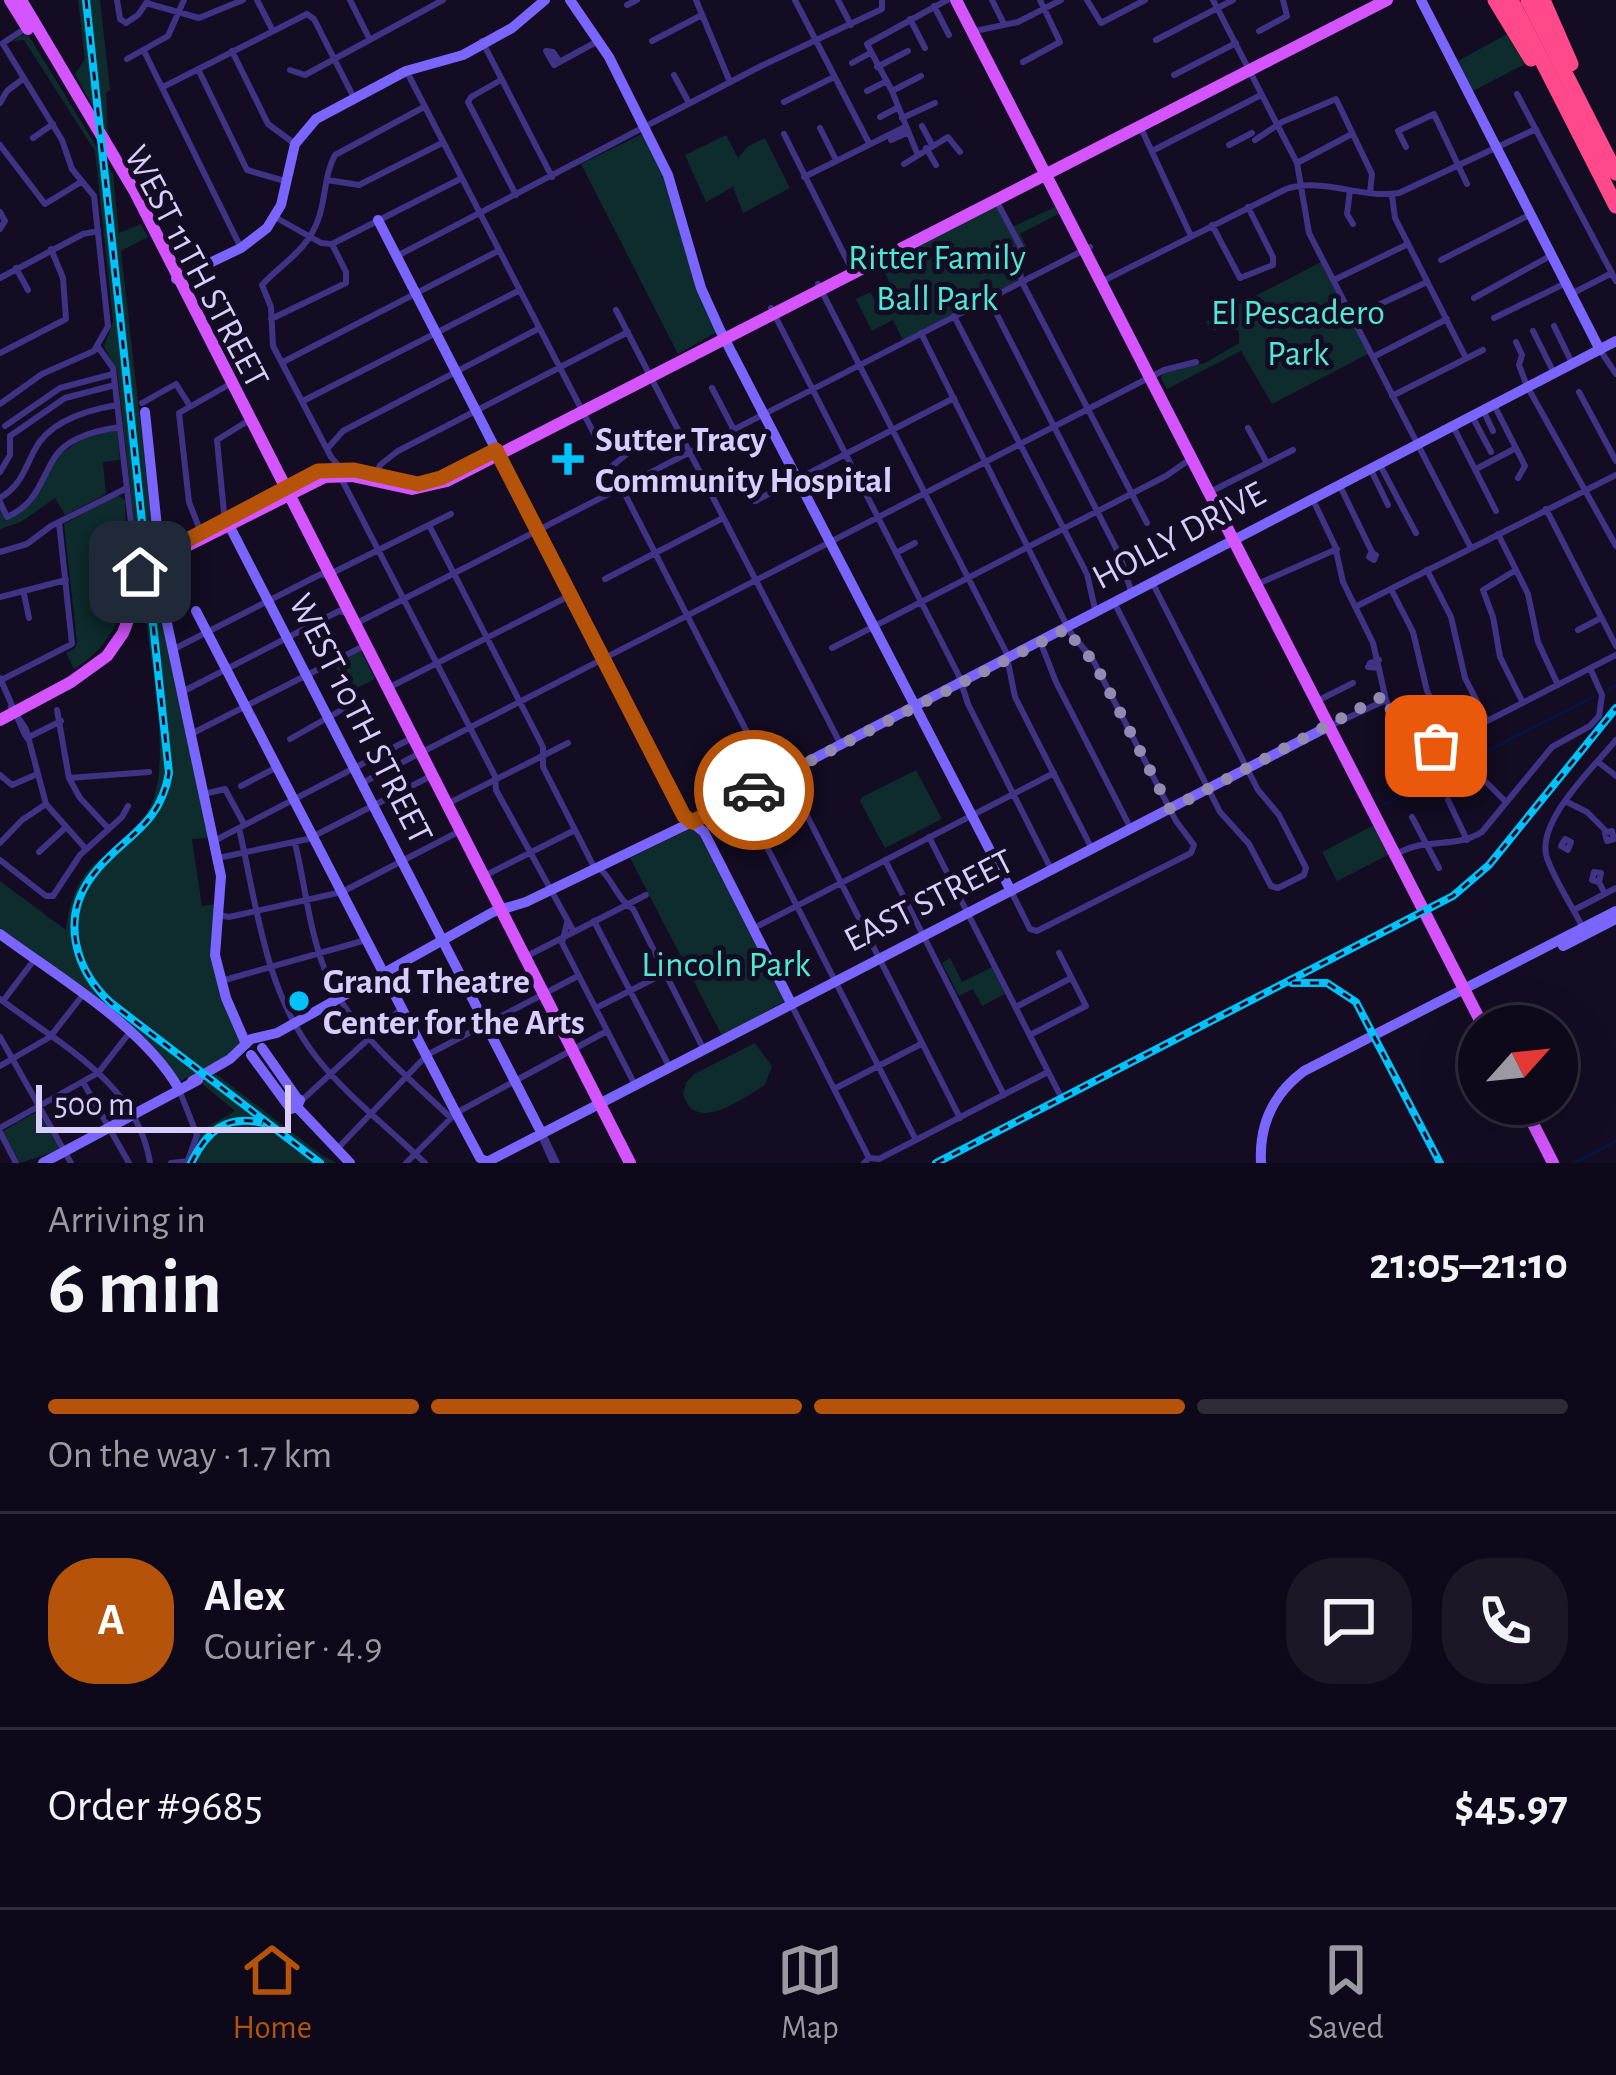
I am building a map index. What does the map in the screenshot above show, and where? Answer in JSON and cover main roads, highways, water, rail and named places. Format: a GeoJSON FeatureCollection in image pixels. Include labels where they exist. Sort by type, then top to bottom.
{"type":"FeatureCollection","features":[{"type":"Feature","properties":{"kind":"highway"},"geometry":{"type":"LineString","coordinates":[[1495,0],[1611,171]]}},
{"type":"Feature","properties":{"kind":"highway"},"geometry":{"type":"LineString","coordinates":[[1511,0],[1611,171]]}},
{"type":"Feature","properties":{"kind":"highway"},"geometry":{"type":"LineString","coordinates":[[1528,0],[1611,171]]}},
{"type":"Feature","properties":{"kind":"highway"},"geometry":{"type":"LineString","coordinates":[[1543,0],[1611,171],[1616,206]]}},
{"type":"Feature","properties":{"kind":"main road","name":"WEST 11TH STREET"},"geometry":{"type":"LineString","coordinates":[[10,0],[30,26],[177,278],[630,1163]]}},
{"type":"Feature","properties":{"kind":"main road","name":"WEST 11TH STREET"},"geometry":{"type":"LineString","coordinates":[[21,0],[30,26]]}},
{"type":"Feature","properties":{"kind":"main road"},"geometry":{"type":"LineString","coordinates":[[955,0],[976,31],[1476,1005]]}},
{"type":"Feature","properties":{"kind":"main road"},"geometry":{"type":"LineString","coordinates":[[228,521],[243,509],[343,471],[402,488],[431,487],[1009,185],[1140,127],[1191,110],[1248,68],[1374,0]]}},
{"type":"Feature","properties":{"kind":"main road"},"geometry":{"type":"LineString","coordinates":[[851,270],[1214,82],[1388,0]]}},
{"type":"Feature","properties":{"kind":"main road"},"geometry":{"type":"LineString","coordinates":[[1153,377],[1212,491]]}},
{"type":"Feature","properties":{"kind":"main road"},"geometry":{"type":"LineString","coordinates":[[343,471],[349,492]]}},
{"type":"Feature","properties":{"kind":"main road"},"geometry":{"type":"LineString","coordinates":[[8,713],[80,676],[106,656],[153,568],[285,491]]}},
{"type":"Feature","properties":{"kind":"main road"},"geometry":{"type":"LineString","coordinates":[[153,568],[208,532]]}},
{"type":"Feature","properties":{"kind":"main road"},"geometry":{"type":"LineString","coordinates":[[1236,538],[1332,725]]}},
{"type":"Feature","properties":{"kind":"main road"},"geometry":{"type":"LineString","coordinates":[[1537,1125],[1556,1163]]}},
{"type":"Feature","properties":{"kind":"waterway"},"geometry":{"type":"LineString","coordinates":[[1608,689],[1616,685]]}},
{"type":"Feature","properties":{"kind":"waterway"},"geometry":{"type":"LineString","coordinates":[[1385,804],[1595,696]]}},
{"type":"Feature","properties":{"kind":"waterway"},"geometry":{"type":"LineString","coordinates":[[1574,1163],[1616,1141]]}},
{"type":"Feature","properties":{"kind":"railway"},"geometry":{"type":"LineString","coordinates":[[86,0],[169,773],[148,820],[104,862],[82,892],[76,909],[76,943],[88,975],[111,1003],[320,1163]]}},
{"type":"Feature","properties":{"kind":"railway"},"geometry":{"type":"LineString","coordinates":[[936,1163],[1453,896],[1489,865],[1616,708]]}},
{"type":"Feature","properties":{"kind":"railway"},"geometry":{"type":"LineString","coordinates":[[1292,983],[1327,983],[1356,1002],[1440,1163]]}},
{"type":"Feature","properties":{"kind":"railway"},"geometry":{"type":"LineString","coordinates":[[191,1163],[219,1128],[238,1121],[263,1123]]}},
{"type":"Feature","properties":{"kind":"place","name":"Sutter Tracy Community Hospital"},"geometry":{"type":"Point","coordinates":[568,459]}},
{"type":"Feature","properties":{"kind":"place","name":"Grand Theatre Center for the Arts"},"geometry":{"type":"Point","coordinates":[299,1001]}},
{"type":"Feature","properties":{"kind":"park label","name":"Ritter Family Ball Park"},"geometry":{"type":"Point","coordinates":[937,276]}},
{"type":"Feature","properties":{"kind":"park label","name":"El Pescadero Park"},"geometry":{"type":"Point","coordinates":[1298,332]}},
{"type":"Feature","properties":{"kind":"park label","name":"Lincoln Park"},"geometry":{"type":"Point","coordinates":[726,963]}}]}
